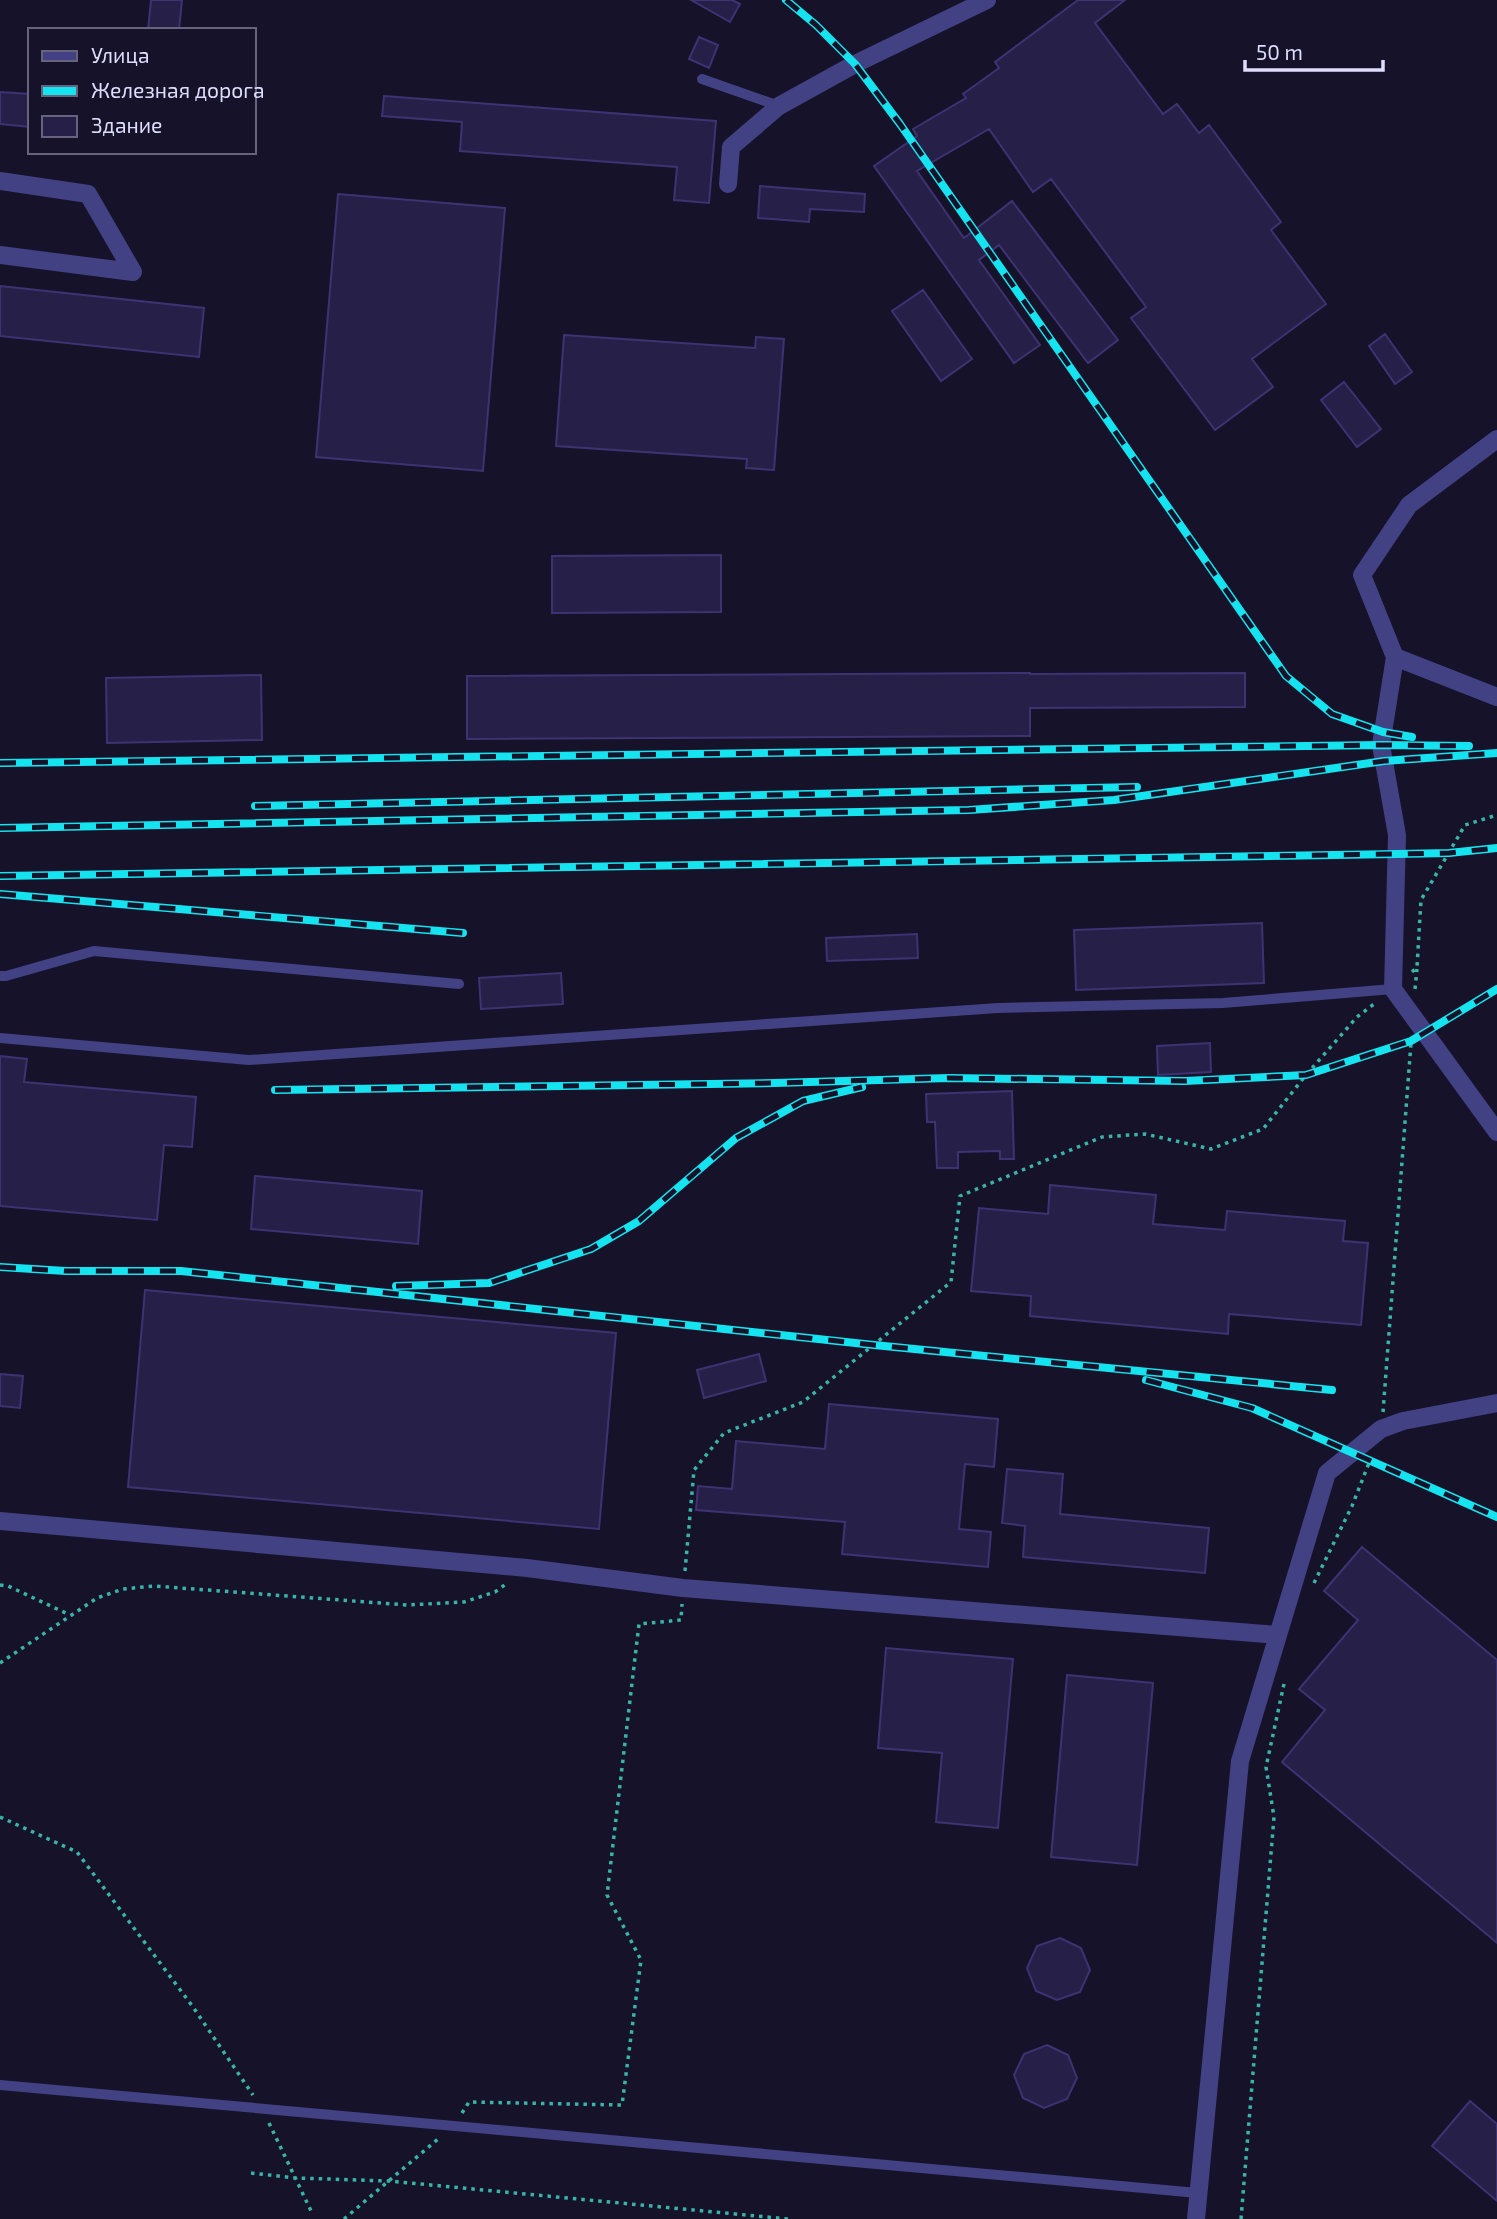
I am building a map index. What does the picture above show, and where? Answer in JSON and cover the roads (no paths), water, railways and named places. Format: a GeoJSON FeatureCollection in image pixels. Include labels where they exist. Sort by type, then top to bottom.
{"type":"FeatureCollection","features":[{"type":"Feature","properties":{"kind":"street"},"geometry":{"type":"LineString","coordinates":[[728,184],[731,147],[779,106],[855,64],[987,0]]}},
{"type":"Feature","properties":{"kind":"street"},"geometry":{"type":"LineString","coordinates":[[0,181],[88,194],[133,272],[0,255]]}},
{"type":"Feature","properties":{"kind":"street"},"geometry":{"type":"LineString","coordinates":[[1497,439],[1409,505],[1362,575],[1395,657],[1381,745],[1397,835],[1393,989],[1497,1132]]}},
{"type":"Feature","properties":{"kind":"street"},"geometry":{"type":"LineString","coordinates":[[1395,657],[1497,697]]}},
{"type":"Feature","properties":{"kind":"street"},"geometry":{"type":"LineString","coordinates":[[1196,2219],[1240,1761],[1327,1473],[1381,1429],[1403,1421],[1497,1403]]}},
{"type":"Feature","properties":{"kind":"street"},"geometry":{"type":"LineString","coordinates":[[0,1521],[527,1568],[683,1588],[1278,1635]]}},
{"type":"Feature","properties":{"kind":"lane"},"geometry":{"type":"LineString","coordinates":[[702,79],[779,106]]}},
{"type":"Feature","properties":{"kind":"lane"},"geometry":{"type":"LineString","coordinates":[[0,976],[94,951],[459,984]]}},
{"type":"Feature","properties":{"kind":"lane"},"geometry":{"type":"LineString","coordinates":[[0,1038],[249,1060],[998,1008],[1223,1003],[1393,989]]}},
{"type":"Feature","properties":{"kind":"lane"},"geometry":{"type":"LineString","coordinates":[[0,2085],[1198,2193]]}},
{"type":"Feature","properties":{"kind":"railway"},"geometry":{"type":"LineString","coordinates":[[786,0],[855,64],[900,124],[1286,676],[1332,714],[1383,732],[1412,737]]}},
{"type":"Feature","properties":{"kind":"railway"},"geometry":{"type":"LineString","coordinates":[[0,763],[1469,746]]}},
{"type":"Feature","properties":{"kind":"railway"},"geometry":{"type":"LineString","coordinates":[[0,828],[969,810],[1114,800],[1384,761],[1497,753]]}},
{"type":"Feature","properties":{"kind":"railway"},"geometry":{"type":"LineString","coordinates":[[255,806],[1137,787]]}},
{"type":"Feature","properties":{"kind":"railway"},"geometry":{"type":"LineString","coordinates":[[0,876],[1397,854],[1449,853],[1497,848]]}},
{"type":"Feature","properties":{"kind":"railway"},"geometry":{"type":"LineString","coordinates":[[0,894],[463,933]]}},
{"type":"Feature","properties":{"kind":"railway"},"geometry":{"type":"LineString","coordinates":[[275,1090],[949,1078],[1185,1081],[1306,1075],[1411,1041],[1497,989]]}},
{"type":"Feature","properties":{"kind":"railway"},"geometry":{"type":"LineString","coordinates":[[396,1286],[489,1283],[591,1249],[639,1221],[736,1138],[803,1101],[862,1087]]}},
{"type":"Feature","properties":{"kind":"railway"},"geometry":{"type":"LineString","coordinates":[[0,1267],[66,1271],[181,1271],[874,1345],[1332,1390]]}},
{"type":"Feature","properties":{"kind":"railway"},"geometry":{"type":"LineString","coordinates":[[1146,1380],[1252,1408],[1497,1517]]}}]}
